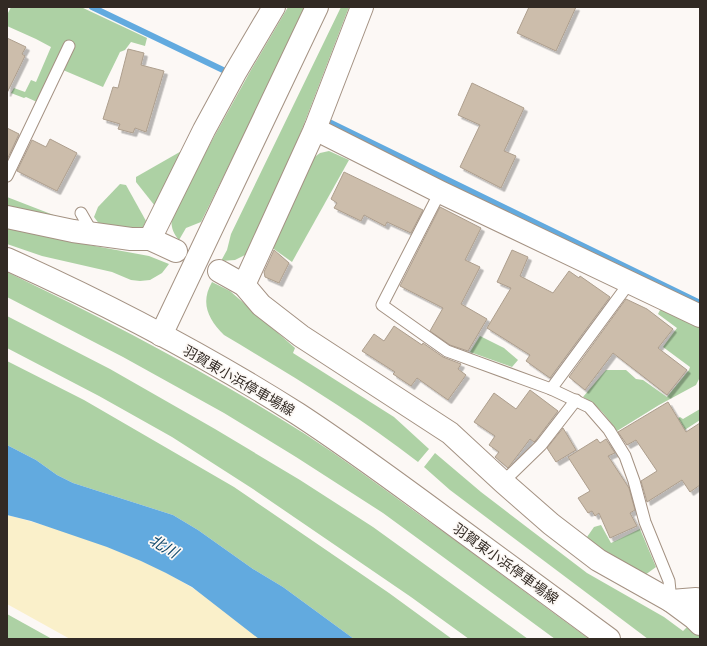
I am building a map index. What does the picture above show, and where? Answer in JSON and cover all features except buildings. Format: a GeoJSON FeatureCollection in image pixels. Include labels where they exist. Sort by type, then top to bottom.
{"type":"FeatureCollection","features":[{"type":"Feature","properties":{"kind":"street"},"geometry":{"type":"LineString","coordinates":[[150,239],[204,130],[235,73],[274,7]]}},
{"type":"Feature","properties":{"kind":"street"},"geometry":{"type":"LineString","coordinates":[[161,334],[317,7]]}},
{"type":"Feature","properties":{"kind":"street"},"geometry":{"type":"LineString","coordinates":[[244,285],[315,129],[362,7]]}},
{"type":"Feature","properties":{"kind":"street"},"geometry":{"type":"LineString","coordinates":[[315,129],[440,192],[700,316]]}},
{"type":"Feature","properties":{"kind":"street"},"geometry":{"type":"LineString","coordinates":[[7,217],[73,231],[131,239],[150,239],[176,251]]}},
{"type":"Feature","properties":{"kind":"street","name":"羽賀東小浜停車場線"},"geometry":{"type":"LineString","coordinates":[[7,259],[71,288],[161,334],[248,384],[343,444],[380,470],[609,639]]}},
{"type":"Feature","properties":{"kind":"street"},"geometry":{"type":"LineString","coordinates":[[219,271],[244,285],[262,305],[301,336],[450,433],[551,524],[598,560],[671,601],[700,624]]}},
{"type":"Feature","properties":{"kind":"street"},"geometry":{"type":"LineString","coordinates":[[671,601],[699,600]]}},
{"type":"Feature","properties":{"kind":"lane"},"geometry":{"type":"LineString","coordinates":[[7,176],[69,46]]}},
{"type":"Feature","properties":{"kind":"lane"},"geometry":{"type":"LineString","coordinates":[[440,192],[382,305],[447,351],[551,389],[589,407],[609,430],[625,456],[634,481],[645,522],[669,581],[671,601]]}},
{"type":"Feature","properties":{"kind":"lane"},"geometry":{"type":"LineString","coordinates":[[81,213],[93,234]]}},
{"type":"Feature","properties":{"kind":"lane"},"geometry":{"type":"LineString","coordinates":[[551,389],[630,282]]}},
{"type":"Feature","properties":{"kind":"lane"},"geometry":{"type":"LineString","coordinates":[[503,482],[541,445],[576,400]]}},
{"type":"Feature","properties":{"kind":"green space"},"geometry":{"type":"Polygon","coordinates":[[[11,7],[81,7],[147,38],[145,46],[131,42],[125,50],[120,52],[103,87],[63,70],[37,102],[11,93],[14,88],[25,92],[31,80],[36,82],[51,47],[7,26],[7,15],[11,7]]]}},
{"type":"Feature","properties":{"kind":"green space"},"geometry":{"type":"Polygon","coordinates":[[[288,7],[307,7],[201,222],[186,228],[179,240],[174,233],[172,226],[173,211],[251,70],[288,7]]]}},
{"type":"Feature","properties":{"kind":"green space"},"geometry":{"type":"Polygon","coordinates":[[[341,7],[349,7],[299,137],[247,254],[235,260],[221,261],[227,250],[231,234],[341,7]]]}},
{"type":"Feature","properties":{"kind":"green space"},"geometry":{"type":"Polygon","coordinates":[[[185,149],[155,206],[136,182],[136,177],[185,149]]]}},
{"type":"Feature","properties":{"kind":"green space"},"geometry":{"type":"Polygon","coordinates":[[[329,151],[349,160],[292,262],[271,247],[312,159],[320,153],[329,151]]]}},
{"type":"Feature","properties":{"kind":"green space"},"geometry":{"type":"Polygon","coordinates":[[[120,184],[126,185],[146,221],[143,227],[128,229],[100,225],[94,217],[98,207],[120,184]]]}},
{"type":"Feature","properties":{"kind":"green space"},"geometry":{"type":"Polygon","coordinates":[[[7,197],[69,221],[7,208],[7,197]]]}},
{"type":"Feature","properties":{"kind":"green space"},"geometry":{"type":"Polygon","coordinates":[[[7,225],[73,242],[149,256],[169,264],[162,273],[150,280],[131,280],[112,272],[42,256],[7,244],[7,225]]]}},
{"type":"Feature","properties":{"kind":"green space"},"geometry":{"type":"Polygon","coordinates":[[[7,272],[196,369],[305,434],[435,526],[589,639],[555,639],[383,513],[296,457],[224,413],[123,357],[7,297],[7,272]]]}},
{"type":"Feature","properties":{"kind":"green space"},"geometry":{"type":"Polygon","coordinates":[[[212,282],[230,291],[295,348],[293,353],[394,417],[429,449],[418,462],[395,444],[347,411],[224,335],[210,317],[206,304],[208,290],[212,282]]]}},
{"type":"Feature","properties":{"kind":"green space"},"geometry":{"type":"Polygon","coordinates":[[[662,306],[700,324],[700,377],[696,385],[659,405],[617,431],[598,408],[583,397],[606,370],[626,370],[636,379],[643,380],[667,397],[689,370],[690,367],[663,347],[677,328],[658,314],[662,306]]]}},
{"type":"Feature","properties":{"kind":"green space"},"geometry":{"type":"Polygon","coordinates":[[[7,316],[110,369],[300,480],[373,527],[528,639],[469,639],[411,597],[253,489],[172,437],[99,396],[7,348],[7,316]]]}},
{"type":"Feature","properties":{"kind":"green space"},"geometry":{"type":"Polygon","coordinates":[[[480,336],[504,348],[518,360],[512,367],[470,352],[480,336]]]}},
{"type":"Feature","properties":{"kind":"green space"},"geometry":{"type":"Polygon","coordinates":[[[7,361],[84,400],[234,487],[389,593],[452,639],[354,639],[283,587],[253,569],[198,530],[173,515],[73,483],[57,475],[36,460],[7,445],[7,361]]]}},
{"type":"Feature","properties":{"kind":"green space"},"geometry":{"type":"Polygon","coordinates":[[[700,409],[700,420],[680,433],[667,426],[680,417],[683,419],[700,409]]]}},
{"type":"Feature","properties":{"kind":"green space"},"geometry":{"type":"Polygon","coordinates":[[[435,453],[481,492],[587,573],[664,617],[683,631],[689,625],[700,636],[700,639],[648,639],[450,490],[424,467],[435,453]]]}},
{"type":"Feature","properties":{"kind":"green space"},"geometry":{"type":"Polygon","coordinates":[[[601,525],[611,543],[640,529],[656,567],[645,575],[605,552],[587,537],[594,527],[601,525]]]}},
{"type":"Feature","properties":{"kind":"green space"},"geometry":{"type":"Polygon","coordinates":[[[7,614],[52,639],[7,639],[7,614]]]}},
{"type":"Feature","properties":{"kind":"sand"},"geometry":{"type":"Polygon","coordinates":[[[7,515],[78,536],[148,564],[209,598],[259,639],[70,639],[7,604],[7,515]]]}},
{"type":"Feature","properties":{"kind":"water","name":"北川"},"geometry":{"type":"Polygon","coordinates":[[[7,445],[36,460],[57,475],[73,483],[173,515],[198,530],[253,569],[283,587],[354,639],[259,639],[192,587],[166,573],[107,547],[31,521],[7,515],[7,445]]]}},
{"type":"Feature","properties":{"kind":"waterway"},"geometry":{"type":"LineString","coordinates":[[92,7],[223,70]]}},
{"type":"Feature","properties":{"kind":"waterway"},"geometry":{"type":"LineString","coordinates":[[329,122],[700,303]]}}]}
